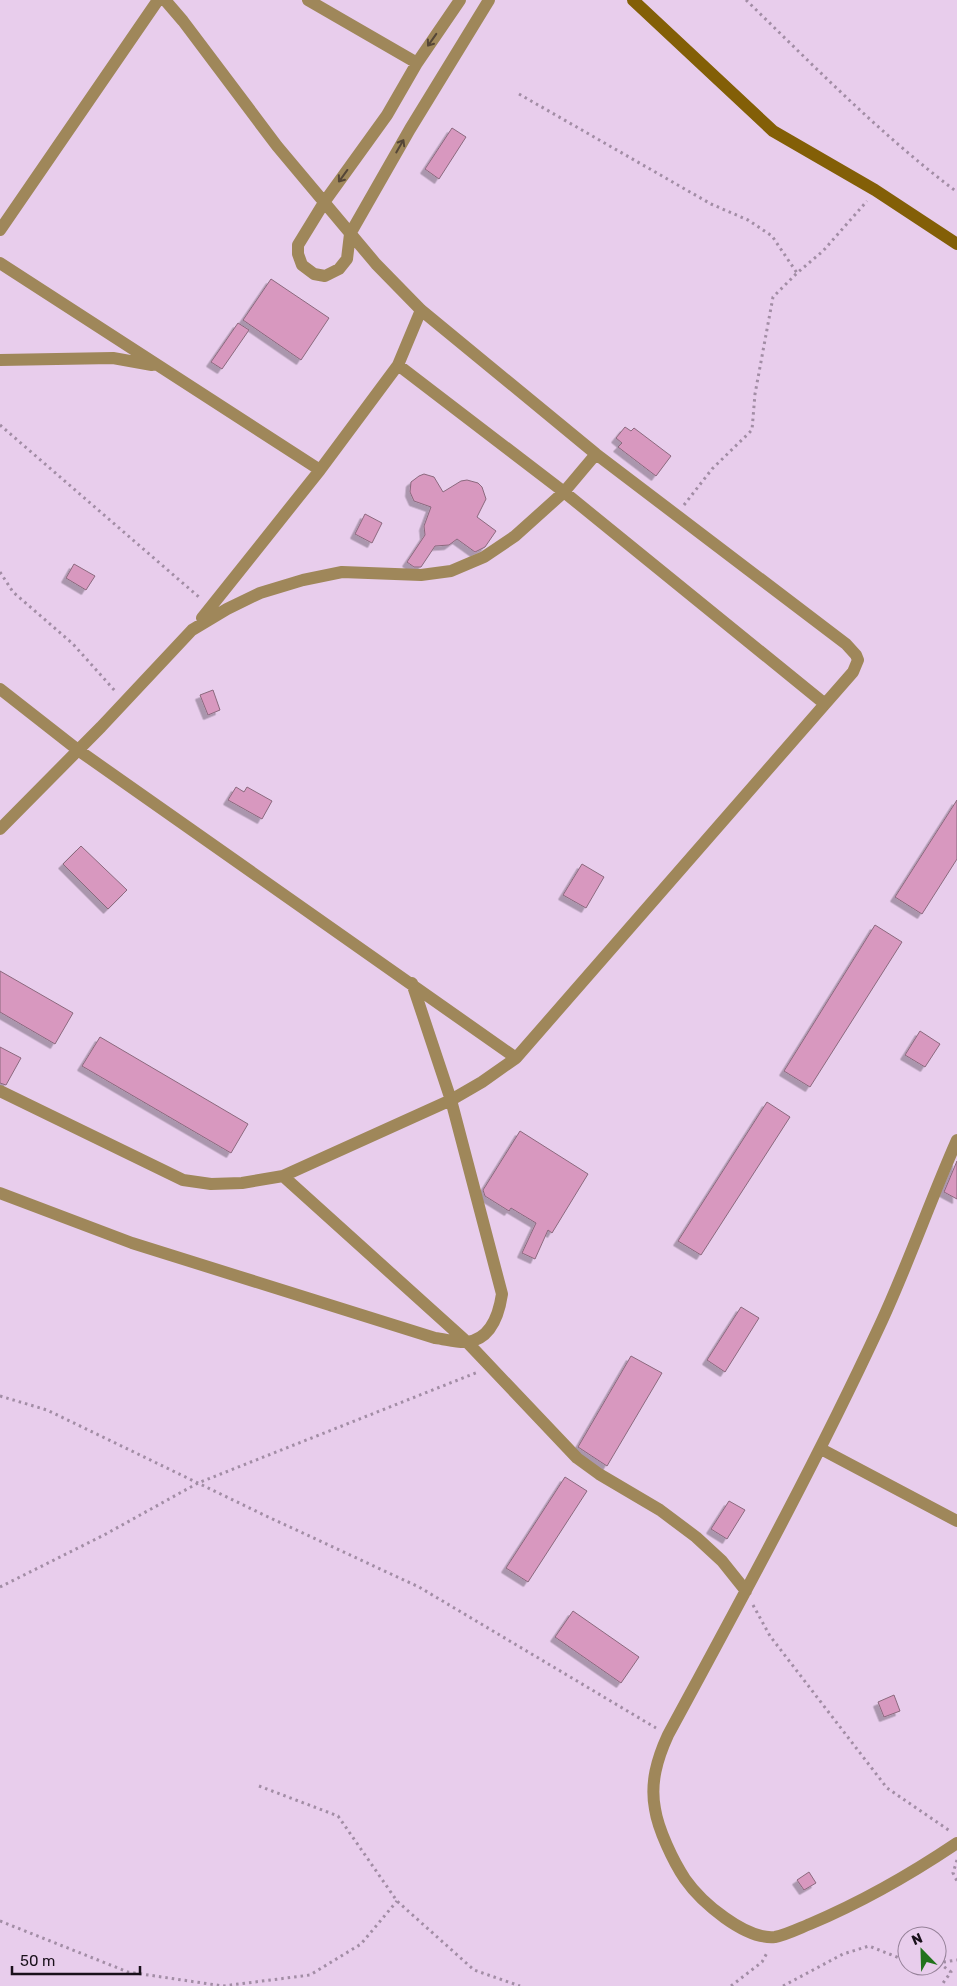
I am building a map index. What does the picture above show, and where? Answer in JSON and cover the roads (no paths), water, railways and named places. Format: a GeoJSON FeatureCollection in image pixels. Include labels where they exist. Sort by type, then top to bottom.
{"type":"FeatureCollection","features":[{"type":"Feature","properties":{"kind":"main road"},"geometry":{"type":"LineString","coordinates":[[632,0],[774,131],[875,190],[957,244]]}},
{"type":"Feature","properties":{"kind":"street"},"geometry":{"type":"LineString","coordinates":[[0,230],[158,0]]}},
{"type":"Feature","properties":{"kind":"street"},"geometry":{"type":"LineString","coordinates":[[0,1091],[183,1180],[211,1184],[242,1183],[283,1176],[451,1100],[482,1082],[516,1058],[826,704],[855,667],[858,660],[853,650],[596,454],[421,310],[350,234],[325,201],[277,146],[165,0]]}},
{"type":"Feature","properties":{"kind":"street"},"geometry":{"type":"LineString","coordinates":[[308,0],[416,63]]}},
{"type":"Feature","properties":{"kind":"street"},"geometry":{"type":"LineString","coordinates":[[460,0],[416,63],[387,115],[325,201],[298,245],[298,254],[302,265],[314,274],[325,276],[339,269],[347,258],[350,234],[410,129],[488,0]]}},
{"type":"Feature","properties":{"kind":"street"},"geometry":{"type":"LineString","coordinates":[[0,263],[320,470]]}},
{"type":"Feature","properties":{"kind":"street"},"geometry":{"type":"LineString","coordinates":[[0,829],[125,702],[212,608],[320,470],[398,365],[421,310]]}},
{"type":"Feature","properties":{"kind":"street"},"geometry":{"type":"LineString","coordinates":[[0,360],[113,358],[157,366]]}},
{"type":"Feature","properties":{"kind":"street"},"geometry":{"type":"LineString","coordinates":[[398,365],[564,492],[826,704]]}},
{"type":"Feature","properties":{"kind":"street"},"geometry":{"type":"LineString","coordinates":[[192,630],[227,609],[260,593],[303,580],[342,572],[404,575],[451,571],[484,557],[515,536],[564,492],[596,454]]}},
{"type":"Feature","properties":{"kind":"street"},"geometry":{"type":"LineString","coordinates":[[0,689],[78,750],[412,983],[516,1058]]}},
{"type":"Feature","properties":{"kind":"street"},"geometry":{"type":"LineString","coordinates":[[0,1194],[151,1248],[435,1338],[468,1342],[482,1335],[494,1324],[500,1310],[502,1294],[451,1100],[412,983]]}},
{"type":"Feature","properties":{"kind":"street"},"geometry":{"type":"LineString","coordinates":[[957,1140],[910,1258],[821,1449],[668,1735],[658,1755],[653,1782],[655,1809],[673,1857],[685,1879],[728,1921],[752,1933],[774,1937],[826,1917],[914,1872],[957,1843]]}},
{"type":"Feature","properties":{"kind":"street"},"geometry":{"type":"LineString","coordinates":[[283,1176],[468,1342],[577,1458],[660,1510],[696,1537],[722,1561],[746,1591]]}},
{"type":"Feature","properties":{"kind":"street"},"geometry":{"type":"LineString","coordinates":[[821,1449],[957,1521]]}}]}
